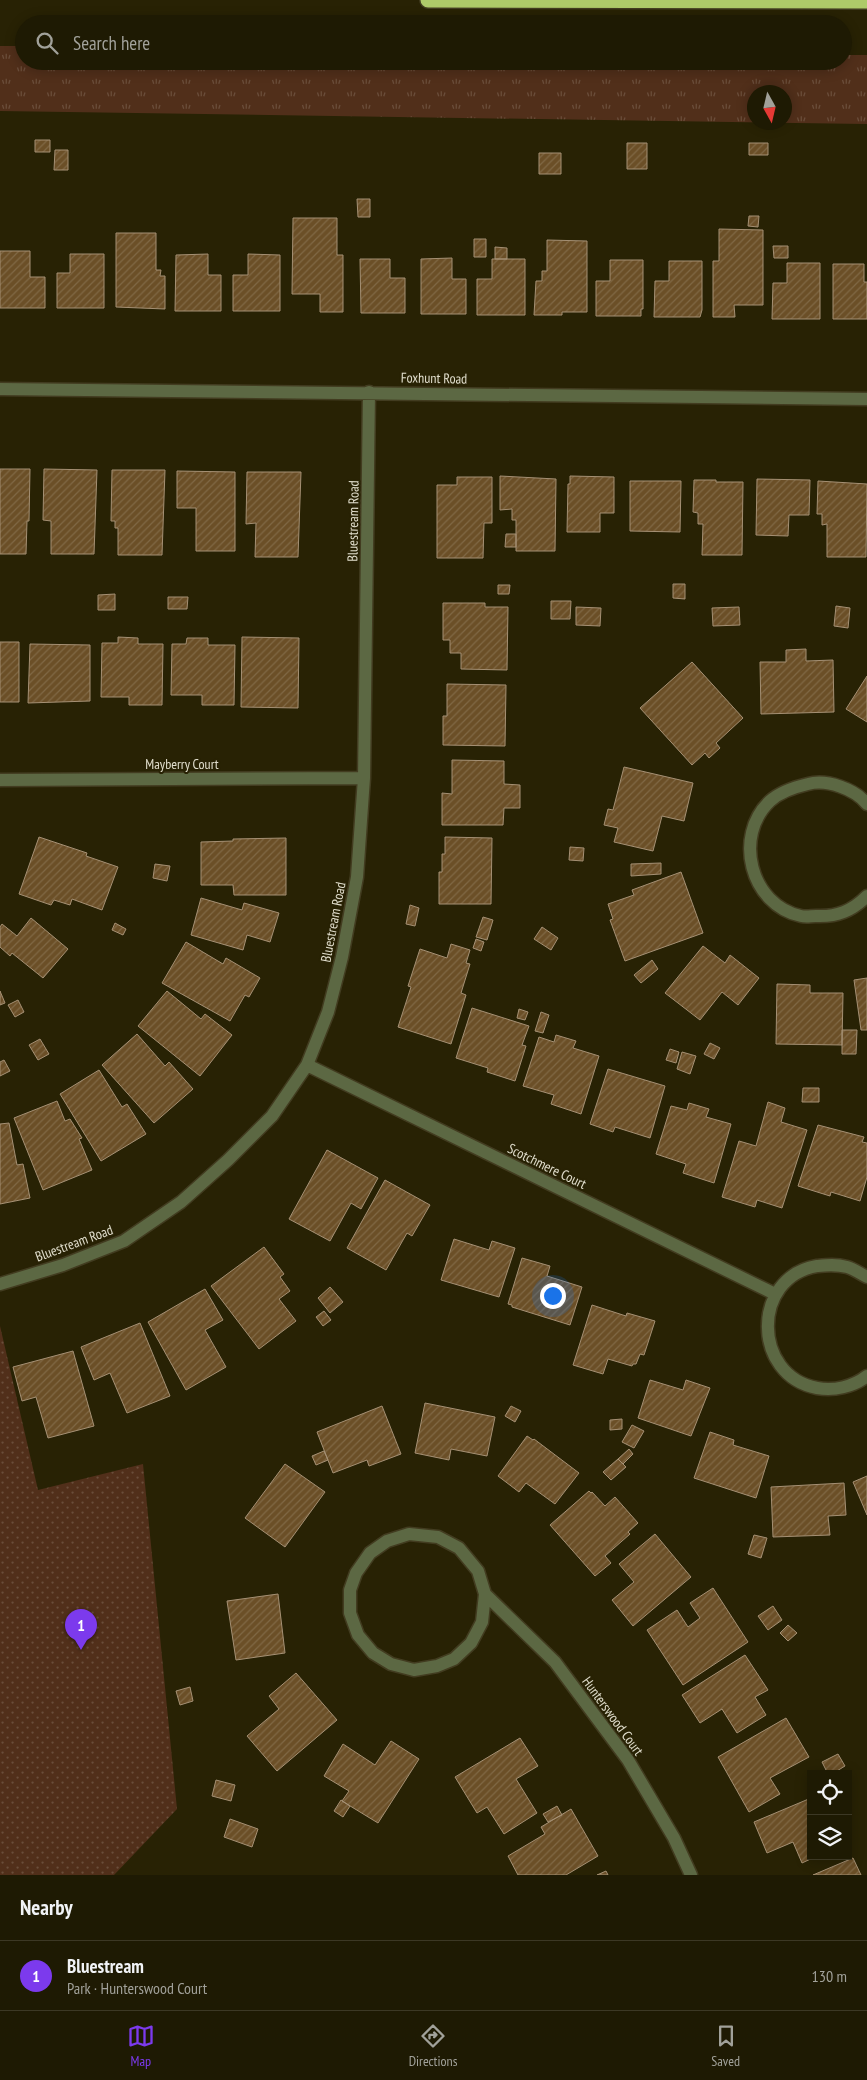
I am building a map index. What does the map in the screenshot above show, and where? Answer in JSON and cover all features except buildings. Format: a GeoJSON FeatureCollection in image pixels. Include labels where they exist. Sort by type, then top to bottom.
{"type":"FeatureCollection","features":[{"type":"Feature","properties":{"kind":"highway"},"geometry":{"type":"LineString","coordinates":[[428,0],[867,1]]}},
{"type":"Feature","properties":{"kind":"street","name":"Foxhunt Road"},"geometry":{"type":"LineString","coordinates":[[0,389],[867,399]]}},
{"type":"Feature","properties":{"kind":"street","name":"Bluestream Road"},"geometry":{"type":"LineString","coordinates":[[0,1284],[63,1265],[124,1241],[172,1207],[228,1160],[272,1116],[307,1065],[328,1012],[342,958],[357,877],[364,778],[370,392]]}},
{"type":"Feature","properties":{"kind":"street","name":"Mayberry Court"},"geometry":{"type":"LineString","coordinates":[[0,780],[364,778]]}},
{"type":"Feature","properties":{"kind":"street"},"geometry":{"type":"LineString","coordinates":[[867,804],[844,788],[815,782],[792,788],[771,800],[763,810],[752,831],[749,854],[751,868],[761,889],[780,907],[801,916],[833,916],[855,908],[867,896]]}},
{"type":"Feature","properties":{"kind":"street","name":"Scotchmere Court"},"geometry":{"type":"LineString","coordinates":[[307,1065],[775,1294]]}},
{"type":"Feature","properties":{"kind":"street"},"geometry":{"type":"LineString","coordinates":[[867,1277],[847,1267],[830,1264],[809,1268],[789,1278],[775,1294],[768,1314],[767,1336],[776,1361],[791,1377],[810,1387],[826,1390],[848,1387],[867,1376]]}},
{"type":"Feature","properties":{"kind":"street","name":"Hunterswood Court"},"geometry":{"type":"LineString","coordinates":[[485,1594],[482,1622],[471,1643],[454,1659],[414,1670],[391,1664],[373,1653],[358,1635],[350,1613],[350,1590],[356,1572],[370,1553],[387,1541],[409,1534],[438,1537],[459,1548],[478,1571],[485,1594],[555,1662],[628,1760],[674,1838],[691,1875]]}},
{"type":"Feature","properties":{"kind":"green space"},"geometry":{"type":"Polygon","coordinates":[[[0,46],[15,46],[15,70],[852,70],[852,55],[867,55],[867,124],[792,123],[792,85],[747,85],[747,122],[0,111],[0,46]]]}},
{"type":"Feature","properties":{"kind":"green space"},"geometry":{"type":"Polygon","coordinates":[[[0,1326],[38,1490],[143,1464],[177,1809],[114,1875],[0,1875],[0,1326]]]}},
{"type":"Feature","properties":{"kind":"place","name":"Bluestream"},"geometry":{"type":"Point","coordinates":[81,1650]}}]}
